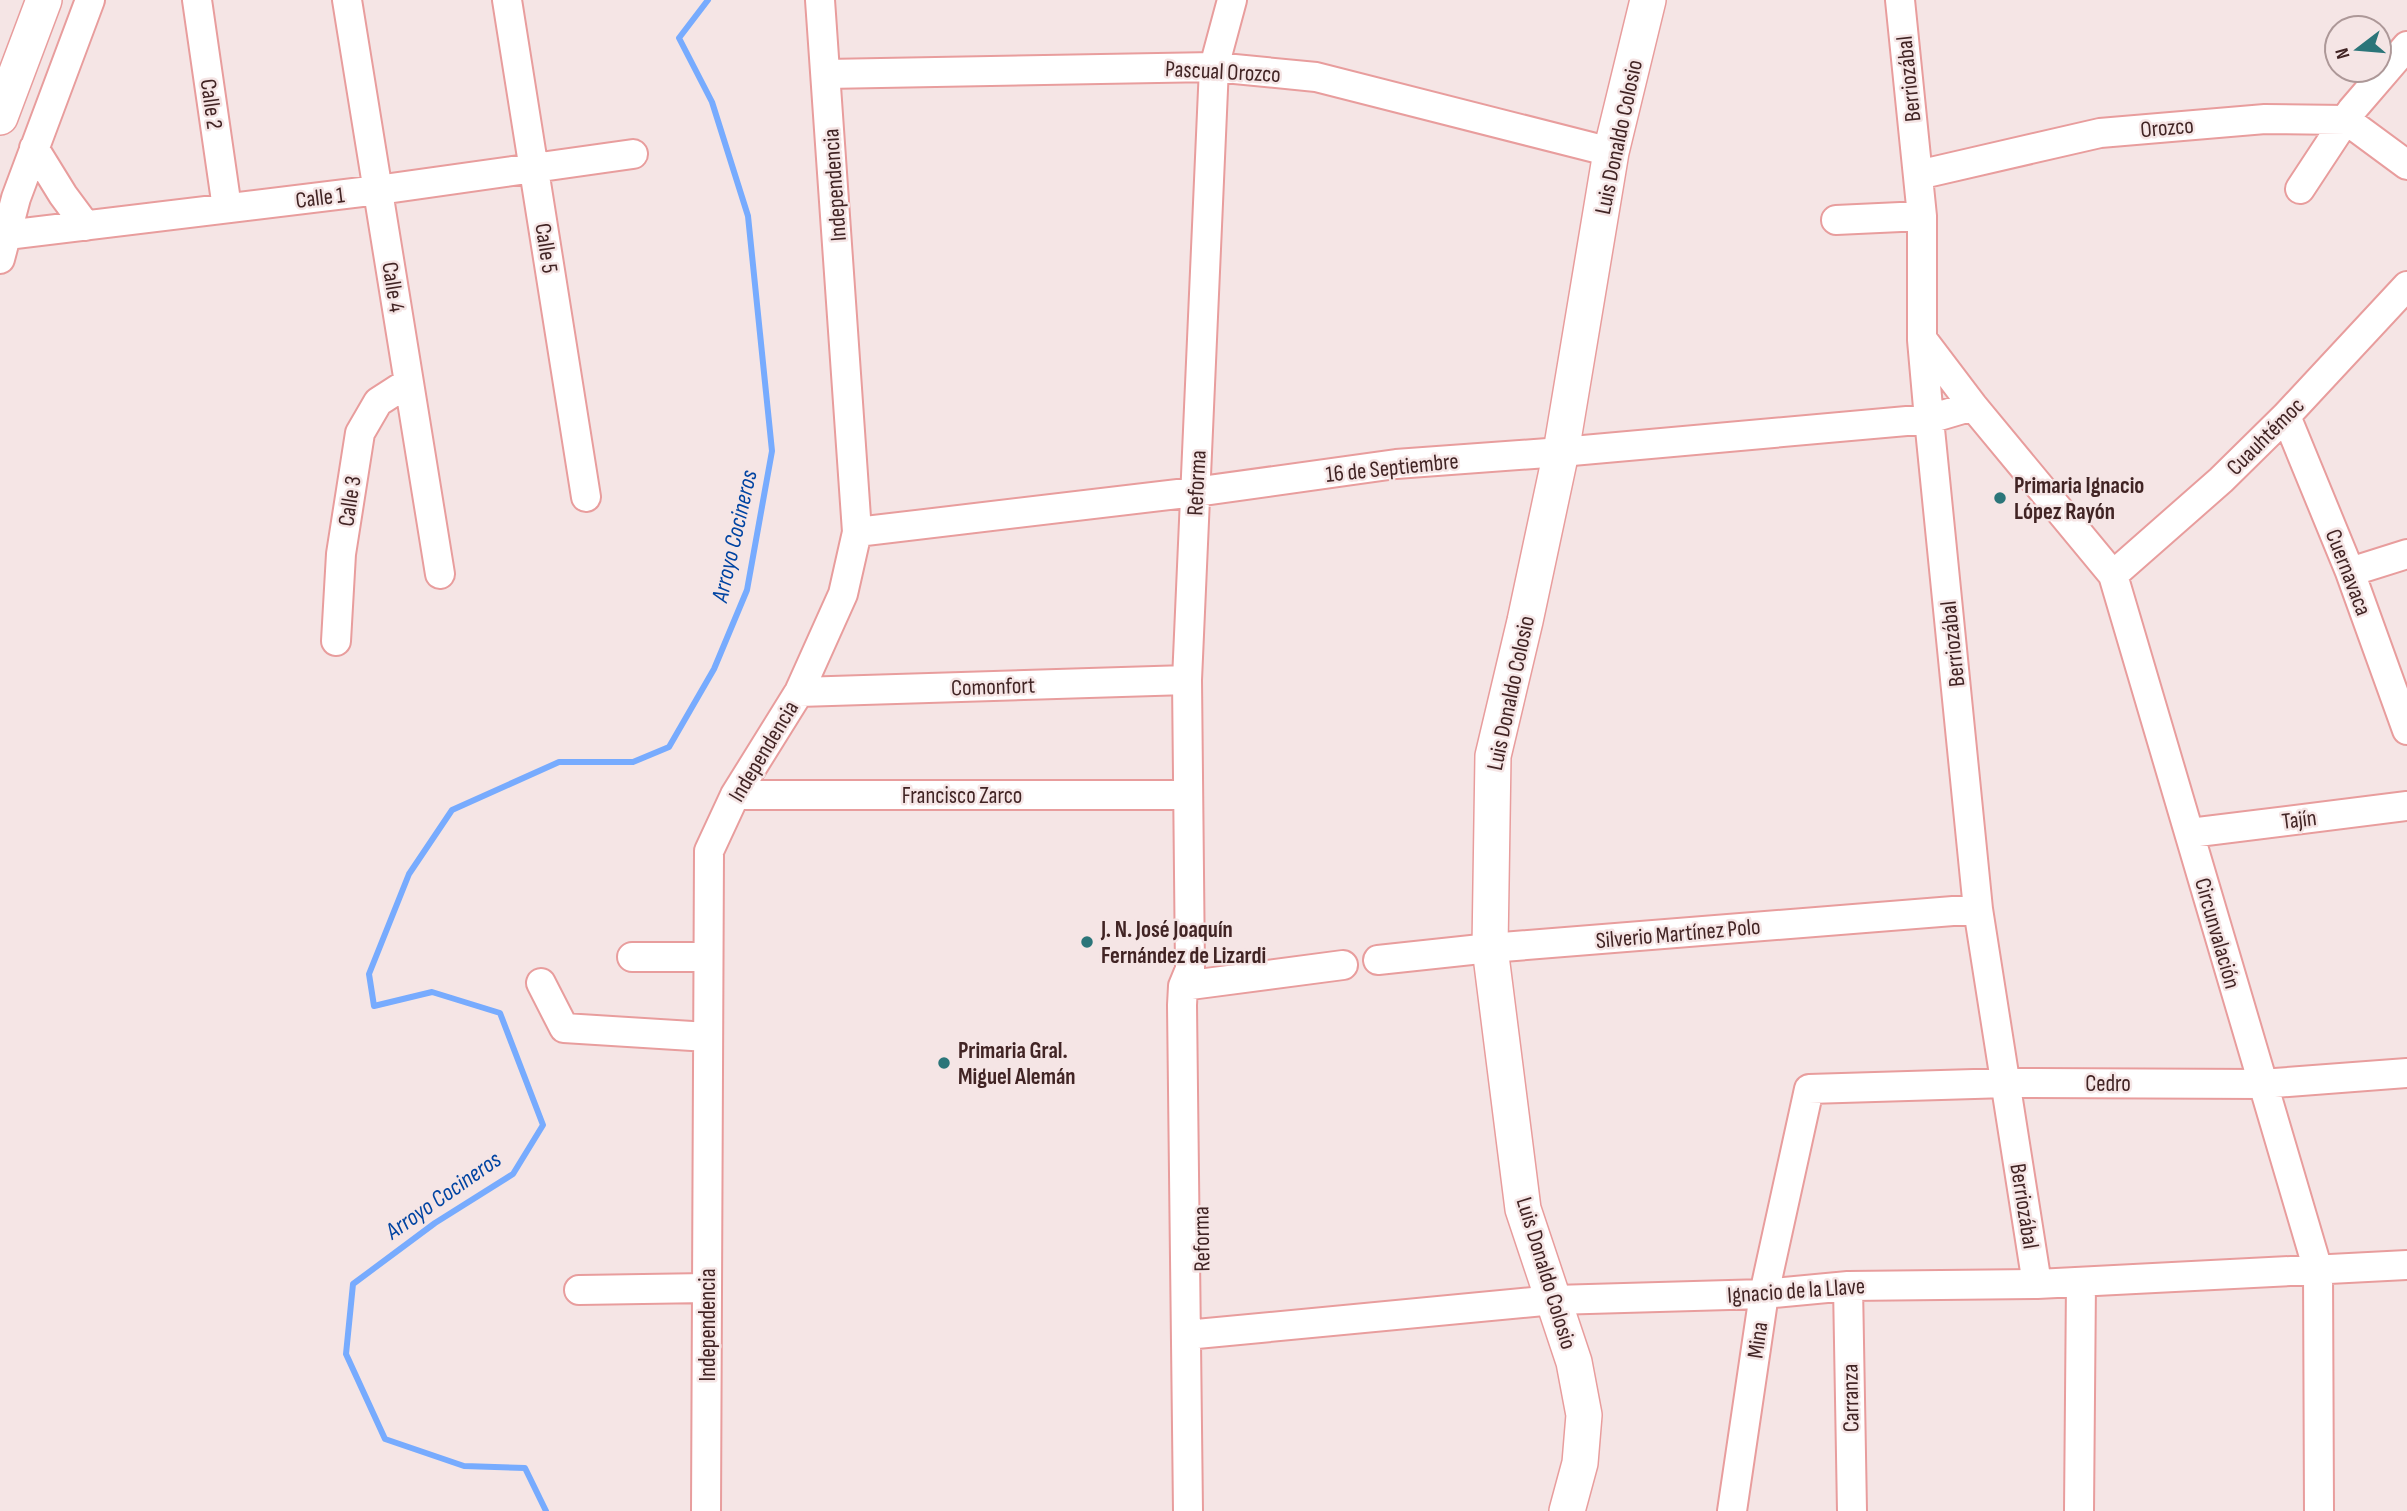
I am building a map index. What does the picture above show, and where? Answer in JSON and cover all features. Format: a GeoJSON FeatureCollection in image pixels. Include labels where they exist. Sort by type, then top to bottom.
{"type":"FeatureCollection","features":[{"type":"Feature","properties":{"kind":"main road"},"geometry":{"type":"LineString","coordinates":[[0,117],[44,0]]}},
{"type":"Feature","properties":{"kind":"main road","name":"Luis Donaldo Colosio"},"geometry":{"type":"LineString","coordinates":[[1567,1511],[1580,1463],[1584,1415],[1574,1362],[1523,1209],[1490,948],[1493,756],[1561,452],[1611,152],[1648,0]]}},
{"type":"Feature","properties":{"kind":"street"},"geometry":{"type":"LineString","coordinates":[[3,247],[16,198],[90,0]]}},
{"type":"Feature","properties":{"kind":"street","name":"Calle 2"},"geometry":{"type":"LineString","coordinates":[[197,0],[227,208]]}},
{"type":"Feature","properties":{"kind":"street","name":"Calle 4"},"geometry":{"type":"LineString","coordinates":[[347,0],[440,573]]}},
{"type":"Feature","properties":{"kind":"street","name":"Calle 5"},"geometry":{"type":"LineString","coordinates":[[507,0],[586,497]]}},
{"type":"Feature","properties":{"kind":"street","name":"Independencia"},"geometry":{"type":"LineString","coordinates":[[706,1511],[709,851],[735,795],[799,692],[844,594],[857,532],[820,0]]}},
{"type":"Feature","properties":{"kind":"street","name":"Reforma"},"geometry":{"type":"LineString","coordinates":[[1207,1511],[1195,1334],[1187,680],[1214,66],[1232,0]]}},
{"type":"Feature","properties":{"kind":"street","name":"Berriozábal"},"geometry":{"type":"LineString","coordinates":[[1900,0],[1922,216],[1922,340],[1978,909],[2037,1284]]}},
{"type":"Feature","properties":{"kind":"street"},"geometry":{"type":"LineString","coordinates":[[2300,189],[2346,120],[2407,46]]}},
{"type":"Feature","properties":{"kind":"street","name":"Pascual Orozco"},"geometry":{"type":"LineString","coordinates":[[826,74],[1214,66],[1316,77],[1611,152]]}},
{"type":"Feature","properties":{"kind":"street","name":"Orozco"},"geometry":{"type":"LineString","coordinates":[[1918,175],[2100,133],[2265,119],[2346,120]]}},
{"type":"Feature","properties":{"kind":"street"},"geometry":{"type":"LineString","coordinates":[[2346,120],[2407,165]]}},
{"type":"Feature","properties":{"kind":"street"},"geometry":{"type":"LineString","coordinates":[[34,148],[86,226]]}},
{"type":"Feature","properties":{"kind":"street","name":"Calle 1"},"geometry":{"type":"LineString","coordinates":[[3,247],[86,226],[378,190],[634,154]]}},
{"type":"Feature","properties":{"kind":"street"},"geometry":{"type":"LineString","coordinates":[[1836,220],[1922,216]]}},
{"type":"Feature","properties":{"kind":"street","name":"Cuauhtémoc"},"geometry":{"type":"LineString","coordinates":[[2113,575],[2221,481],[2286,416],[2407,286]]}},
{"type":"Feature","properties":{"kind":"street","name":"Circunvalación"},"geometry":{"type":"LineString","coordinates":[[1922,340],[2113,575],[2318,1270],[2319,1511]]}},
{"type":"Feature","properties":{"kind":"street","name":"Calle 3"},"geometry":{"type":"LineString","coordinates":[[336,641],[341,554],[360,433],[378,402],[409,382]]}},
{"type":"Feature","properties":{"kind":"street"},"geometry":{"type":"LineString","coordinates":[[1929,419],[1973,406]]}},
{"type":"Feature","properties":{"kind":"street","name":"Cuernavaca"},"geometry":{"type":"LineString","coordinates":[[2286,416],[2350,572],[2407,730]]}},
{"type":"Feature","properties":{"kind":"street","name":"16 de Septiembre"},"geometry":{"type":"LineString","coordinates":[[857,532],[1195,492],[1396,464],[1929,419]]}},
{"type":"Feature","properties":{"kind":"street"},"geometry":{"type":"LineString","coordinates":[[2350,572],[2407,554]]}},
{"type":"Feature","properties":{"kind":"street","name":"Comonfort"},"geometry":{"type":"LineString","coordinates":[[799,692],[1187,680]]}},
{"type":"Feature","properties":{"kind":"street","name":"Francisco Zarco"},"geometry":{"type":"LineString","coordinates":[[735,795],[1188,795]]}},
{"type":"Feature","properties":{"kind":"street","name":"Tajín"},"geometry":{"type":"LineString","coordinates":[[2190,833],[2407,806]]}},
{"type":"Feature","properties":{"kind":"street","name":"Silverio Martínez Polo"},"geometry":{"type":"LineString","coordinates":[[1378,960],[1490,948],[1978,909]]}},
{"type":"Feature","properties":{"kind":"street"},"geometry":{"type":"LineString","coordinates":[[632,957],[708,957]]}},
{"type":"Feature","properties":{"kind":"street"},"geometry":{"type":"LineString","coordinates":[[1190,980],[1343,965]]}},
{"type":"Feature","properties":{"kind":"street"},"geometry":{"type":"LineString","coordinates":[[541,983],[564,1028],[708,1037]]}},
{"type":"Feature","properties":{"kind":"street","name":"Cedro"},"geometry":{"type":"LineString","coordinates":[[1809,1089],[2007,1083],[2261,1084],[2407,1073]]}},
{"type":"Feature","properties":{"kind":"street","name":"Mina"},"geometry":{"type":"LineString","coordinates":[[1732,1511],[1764,1294],[1809,1089]]}},
{"type":"Feature","properties":{"kind":"street","name":"Ignacio de la Llave"},"geometry":{"type":"LineString","coordinates":[[1195,1334],[1555,1300],[1764,1294],[1848,1286],[2037,1284],[2407,1265]]}},
{"type":"Feature","properties":{"kind":"street"},"geometry":{"type":"LineString","coordinates":[[2079,1511],[2081,1282]]}},
{"type":"Feature","properties":{"kind":"street","name":"Carranza"},"geometry":{"type":"LineString","coordinates":[[1848,1286],[1852,1511]]}},
{"type":"Feature","properties":{"kind":"street"},"geometry":{"type":"LineString","coordinates":[[579,1290],[707,1289]]}},
{"type":"Feature","properties":{"kind":"street","name":"Reforma"},"geometry":{"type":"LineString","coordinates":[[1188,1511],[1195,1334]]}},
{"type":"Feature","properties":{"kind":"waterway","name":"Arroyo Cocineros"},"geometry":{"type":"LineString","coordinates":[[546,1511],[525,1468],[464,1466],[385,1439],[346,1354],[353,1284],[435,1223],[513,1174],[543,1125],[500,1013],[432,992],[374,1006],[369,974],[409,874],[452,810],[559,762],[633,762],[669,747],[714,669],[747,590],[772,451],[748,216],[712,102],[679,38],[708,0]]}},
{"type":"Feature","properties":{"kind":"place","name":"Primaria Ignacio López Rayón"},"geometry":{"type":"Point","coordinates":[2000,498]}},
{"type":"Feature","properties":{"kind":"place","name":"J. N. José Joaquín Fernández de Lizardi"},"geometry":{"type":"Point","coordinates":[1087,942]}},
{"type":"Feature","properties":{"kind":"place","name":"Primaria Gral. Miguel Alemán"},"geometry":{"type":"Point","coordinates":[944,1063]}}]}
